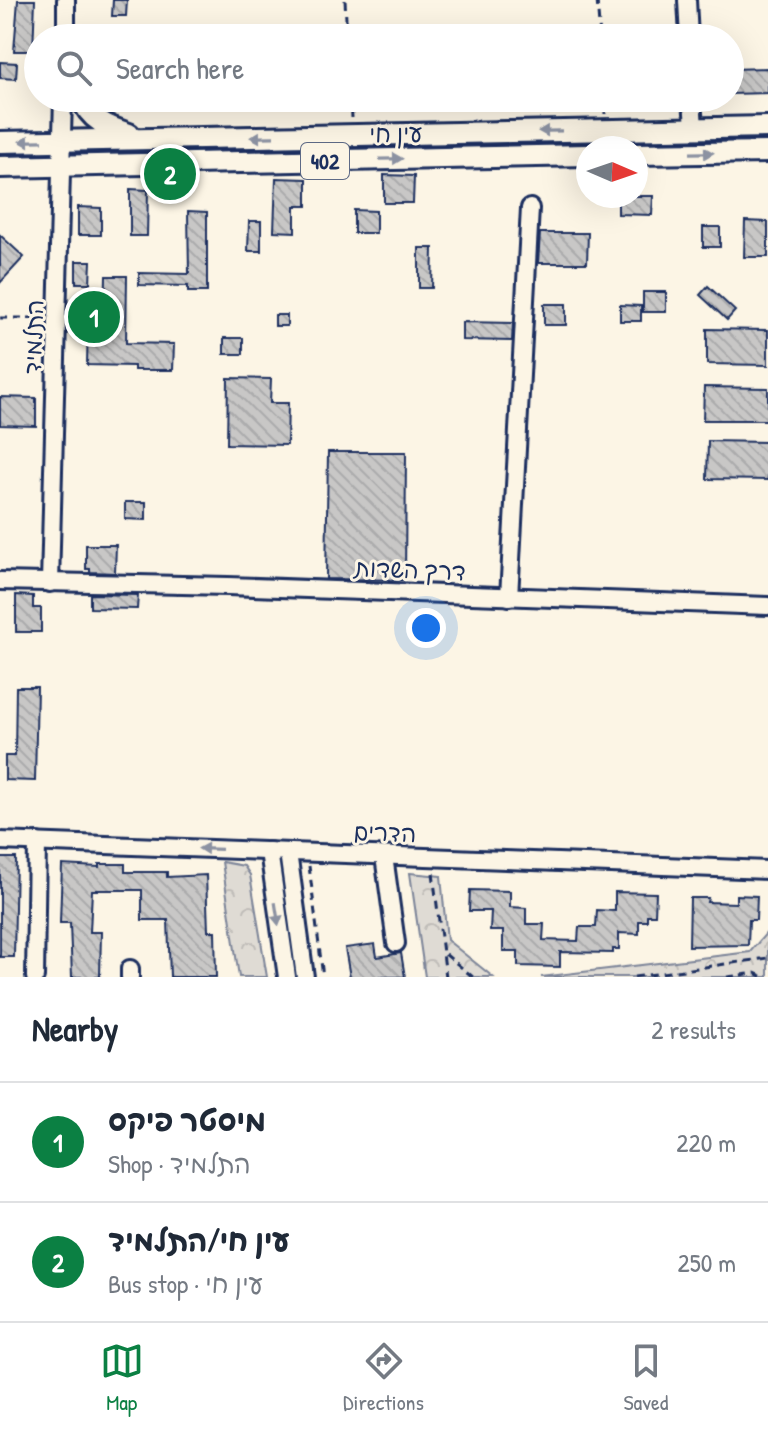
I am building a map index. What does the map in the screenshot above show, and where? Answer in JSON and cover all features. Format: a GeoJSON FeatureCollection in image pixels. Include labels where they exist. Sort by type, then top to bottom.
{"type":"FeatureCollection","features":[{"type":"Feature","properties":{"kind":"main road"},"geometry":{"type":"LineString","coordinates":[[89,112],[102,125],[144,139]]}},
{"type":"Feature","properties":{"kind":"main road","name":"עין חי"},"geometry":{"type":"LineString","coordinates":[[62,141],[768,127]]}},
{"type":"Feature","properties":{"kind":"main road","name":"402"},"geometry":{"type":"LineString","coordinates":[[0,142],[62,141]]}},
{"type":"Feature","properties":{"kind":"main road"},"geometry":{"type":"LineString","coordinates":[[648,154],[768,152]]}},
{"type":"Feature","properties":{"kind":"main road","name":"עין חי"},"geometry":{"type":"LineString","coordinates":[[61,166],[576,155]]}},
{"type":"Feature","properties":{"kind":"main road","name":"402"},"geometry":{"type":"LineString","coordinates":[[0,167],[61,166]]}},
{"type":"Feature","properties":{"kind":"street"},"geometry":{"type":"LineString","coordinates":[[66,0],[66,24]]}},
{"type":"Feature","properties":{"kind":"street"},"geometry":{"type":"LineString","coordinates":[[687,0],[688,24]]}},
{"type":"Feature","properties":{"kind":"street","name":"התלמיד"},"geometry":{"type":"LineString","coordinates":[[50,583],[63,112]]}},
{"type":"Feature","properties":{"kind":"street"},"geometry":{"type":"LineString","coordinates":[[693,112],[694,128]]}},
{"type":"Feature","properties":{"kind":"street"},"geometry":{"type":"LineString","coordinates":[[509,597],[530,208]]}},
{"type":"Feature","properties":{"kind":"street","name":"דרך השדות"},"geometry":{"type":"LineString","coordinates":[[0,581],[228,586],[768,606]]}},
{"type":"Feature","properties":{"kind":"street","name":"הדרים"},"geometry":{"type":"LineString","coordinates":[[0,841],[768,870]]}},
{"type":"Feature","properties":{"kind":"street"},"geometry":{"type":"LineString","coordinates":[[35,977],[37,842]]}},
{"type":"Feature","properties":{"kind":"street"},"geometry":{"type":"LineString","coordinates":[[269,851],[287,977]]}},
{"type":"Feature","properties":{"kind":"street"},"geometry":{"type":"LineString","coordinates":[[288,852],[305,977]]}},
{"type":"Feature","properties":{"kind":"street"},"geometry":{"type":"LineString","coordinates":[[384,856],[396,943]]}},
{"type":"Feature","properties":{"kind":"path"},"geometry":{"type":"LineString","coordinates":[[345,0],[346,24]]}},
{"type":"Feature","properties":{"kind":"path"},"geometry":{"type":"LineString","coordinates":[[597,0],[599,24]]}},
{"type":"Feature","properties":{"kind":"path"},"geometry":{"type":"LineString","coordinates":[[352,112],[353,135]]}},
{"type":"Feature","properties":{"kind":"path"},"geometry":{"type":"LineString","coordinates":[[0,318],[57,318]]}},
{"type":"Feature","properties":{"kind":"path"},"geometry":{"type":"LineString","coordinates":[[307,853],[323,977]]}},
{"type":"Feature","properties":{"kind":"path"},"geometry":{"type":"LineString","coordinates":[[431,858],[446,977]]}},
{"type":"Feature","properties":{"kind":"path"},"geometry":{"type":"LineString","coordinates":[[443,952],[473,977]]}},
{"type":"Feature","properties":{"kind":"path"},"geometry":{"type":"LineString","coordinates":[[634,977],[768,958]]}},
{"type":"Feature","properties":{"kind":"path"},"geometry":{"type":"LineString","coordinates":[[727,977],[755,973],[764,977]]}},
{"type":"Feature","properties":{"kind":"green space"},"geometry":{"type":"Polygon","coordinates":[[[222,862],[244,866],[250,875],[267,977],[239,977],[222,862]]]}},
{"type":"Feature","properties":{"kind":"green space"},"geometry":{"type":"Polygon","coordinates":[[[410,873],[441,876],[447,940],[493,977],[425,977],[410,873]]]}},
{"type":"Feature","properties":{"kind":"green space"},"geometry":{"type":"Polygon","coordinates":[[[768,931],[768,977],[541,977],[750,952],[768,931]]]}},
{"type":"Feature","properties":{"kind":"building"},"geometry":{"type":"Polygon","coordinates":[[[18,0],[35,0],[34,24],[24,24],[24,51],[14,51],[18,0]]]}},
{"type":"Feature","properties":{"kind":"building"},"geometry":{"type":"Polygon","coordinates":[[[113,0],[127,0],[126,16],[112,16],[113,0]]]}},
{"type":"Feature","properties":{"kind":"building"},"geometry":{"type":"Polygon","coordinates":[[[0,62],[17,63],[16,79],[0,78],[0,62]]]}},
{"type":"Feature","properties":{"kind":"building"},"geometry":{"type":"Polygon","coordinates":[[[768,68],[768,93],[744,94],[744,69],[768,68]]]}},
{"type":"Feature","properties":{"kind":"building"},"geometry":{"type":"Polygon","coordinates":[[[384,175],[414,176],[413,203],[384,203],[384,175]]]}},
{"type":"Feature","properties":{"kind":"building"},"geometry":{"type":"Polygon","coordinates":[[[276,178],[307,179],[307,206],[295,206],[295,232],[274,231],[276,178]]]}},
{"type":"Feature","properties":{"kind":"building"},"geometry":{"type":"Polygon","coordinates":[[[130,189],[148,190],[147,236],[130,236],[130,189]]]}},
{"type":"Feature","properties":{"kind":"building"},"geometry":{"type":"Polygon","coordinates":[[[648,196],[653,196],[652,215],[618,214],[618,208],[648,208],[648,196]]]}},
{"type":"Feature","properties":{"kind":"building"},"geometry":{"type":"Polygon","coordinates":[[[78,207],[101,208],[101,235],[78,235],[78,207]]]}},
{"type":"Feature","properties":{"kind":"building"},"geometry":{"type":"Polygon","coordinates":[[[354,210],[376,211],[376,233],[354,233],[354,210]]]}},
{"type":"Feature","properties":{"kind":"building"},"geometry":{"type":"Polygon","coordinates":[[[188,211],[207,212],[207,292],[188,292],[188,286],[139,285],[139,273],[189,274],[188,211]]]}},
{"type":"Feature","properties":{"kind":"building"},"geometry":{"type":"Polygon","coordinates":[[[249,221],[261,221],[261,251],[248,251],[249,221]]]}},
{"type":"Feature","properties":{"kind":"building"},"geometry":{"type":"Polygon","coordinates":[[[745,221],[768,222],[768,257],[744,257],[745,221]]]}},
{"type":"Feature","properties":{"kind":"building"},"geometry":{"type":"Polygon","coordinates":[[[703,227],[720,227],[720,247],[703,247],[703,227]]]}},
{"type":"Feature","properties":{"kind":"building"},"geometry":{"type":"Polygon","coordinates":[[[540,233],[588,233],[587,263],[538,263],[540,233]]]}},
{"type":"Feature","properties":{"kind":"building"},"geometry":{"type":"Polygon","coordinates":[[[0,235],[24,257],[0,283],[0,235]]]}},
{"type":"Feature","properties":{"kind":"building"},"geometry":{"type":"Polygon","coordinates":[[[419,248],[433,248],[432,288],[419,288],[419,248]]]}},
{"type":"Feature","properties":{"kind":"building"},"geometry":{"type":"Polygon","coordinates":[[[76,261],[91,261],[90,283],[76,283],[76,261]]]}},
{"type":"Feature","properties":{"kind":"building"},"geometry":{"type":"Polygon","coordinates":[[[106,276],[127,276],[126,343],[174,344],[173,370],[87,365],[88,320],[105,320],[106,276]]]}},
{"type":"Feature","properties":{"kind":"building"},"geometry":{"type":"Polygon","coordinates":[[[708,286],[735,311],[727,320],[700,295],[708,286]]]}},
{"type":"Feature","properties":{"kind":"building"},"geometry":{"type":"Polygon","coordinates":[[[643,292],[666,292],[666,312],[643,312],[643,292]]]}},
{"type":"Feature","properties":{"kind":"building"},"geometry":{"type":"Polygon","coordinates":[[[544,304],[566,304],[566,325],[544,325],[544,304]]]}},
{"type":"Feature","properties":{"kind":"building"},"geometry":{"type":"Polygon","coordinates":[[[620,305],[641,306],[641,321],[620,321],[620,305]]]}},
{"type":"Feature","properties":{"kind":"building"},"geometry":{"type":"Polygon","coordinates":[[[275,315],[287,315],[287,326],[275,326],[275,315]]]}},
{"type":"Feature","properties":{"kind":"building"},"geometry":{"type":"Polygon","coordinates":[[[462,322],[513,323],[512,341],[462,340],[462,322]]]}},
{"type":"Feature","properties":{"kind":"building"},"geometry":{"type":"Polygon","coordinates":[[[707,329],[768,330],[768,365],[707,364],[707,329]]]}},
{"type":"Feature","properties":{"kind":"building"},"geometry":{"type":"Polygon","coordinates":[[[224,338],[243,338],[243,354],[224,354],[224,338]]]}},
{"type":"Feature","properties":{"kind":"building"},"geometry":{"type":"Polygon","coordinates":[[[228,378],[271,379],[270,403],[288,403],[287,445],[227,444],[228,378]]]}},
{"type":"Feature","properties":{"kind":"building"},"geometry":{"type":"Polygon","coordinates":[[[704,387],[768,388],[768,420],[703,420],[704,387]]]}},
{"type":"Feature","properties":{"kind":"building"},"geometry":{"type":"Polygon","coordinates":[[[0,397],[36,398],[36,426],[0,425],[0,397]]]}},
{"type":"Feature","properties":{"kind":"building"},"geometry":{"type":"Polygon","coordinates":[[[708,441],[768,442],[768,480],[707,479],[708,441]]]}},
{"type":"Feature","properties":{"kind":"building"},"geometry":{"type":"Polygon","coordinates":[[[328,452],[406,452],[405,580],[326,579],[328,452]]]}},
{"type":"Feature","properties":{"kind":"building"},"geometry":{"type":"Polygon","coordinates":[[[125,502],[146,502],[146,520],[125,519],[125,502]]]}},
{"type":"Feature","properties":{"kind":"building"},"geometry":{"type":"Polygon","coordinates":[[[86,545],[116,545],[115,573],[90,572],[86,569],[86,545]]]}},
{"type":"Feature","properties":{"kind":"building"},"geometry":{"type":"Polygon","coordinates":[[[90,594],[138,595],[137,609],[90,608],[90,594]]]}},
{"type":"Feature","properties":{"kind":"building"},"geometry":{"type":"Polygon","coordinates":[[[16,595],[33,596],[33,608],[41,608],[41,632],[16,632],[16,595]]]}},
{"type":"Feature","properties":{"kind":"building"},"geometry":{"type":"Polygon","coordinates":[[[16,687],[37,687],[35,781],[5,780],[5,756],[15,756],[16,687]]]}},
{"type":"Feature","properties":{"kind":"building"},"geometry":{"type":"Polygon","coordinates":[[[0,858],[16,858],[14,957],[0,957],[0,858]]]}},
{"type":"Feature","properties":{"kind":"building"},"geometry":{"type":"Polygon","coordinates":[[[99,864],[125,864],[125,872],[167,872],[167,877],[206,875],[208,931],[215,931],[216,977],[170,977],[168,920],[142,920],[142,890],[92,890],[90,932],[101,932],[100,977],[72,977],[70,923],[60,923],[62,865],[99,867],[99,864]]]}},
{"type":"Feature","properties":{"kind":"building"},"geometry":{"type":"Polygon","coordinates":[[[470,890],[510,891],[510,907],[526,908],[526,924],[544,924],[543,940],[578,941],[579,927],[596,927],[597,910],[615,911],[615,892],[656,893],[655,915],[647,915],[647,921],[639,921],[639,934],[619,933],[619,949],[613,949],[613,953],[560,952],[560,967],[518,966],[518,951],[503,951],[503,931],[490,931],[491,911],[469,911],[470,890]]]}},
{"type":"Feature","properties":{"kind":"building"},"geometry":{"type":"Polygon","coordinates":[[[736,895],[757,896],[756,920],[749,920],[748,945],[689,946],[690,898],[736,903],[736,895]]]}},
{"type":"Feature","properties":{"kind":"building"},"geometry":{"type":"Polygon","coordinates":[[[375,944],[377,957],[401,953],[405,977],[350,977],[345,948],[375,944]]]}},
{"type":"Feature","properties":{"kind":"place","name":"עין חי/התלמיד"},"geometry":{"type":"Point","coordinates":[170,174]}},
{"type":"Feature","properties":{"kind":"place","name":"מיסטר פיקס"},"geometry":{"type":"Point","coordinates":[94,317]}}]}
